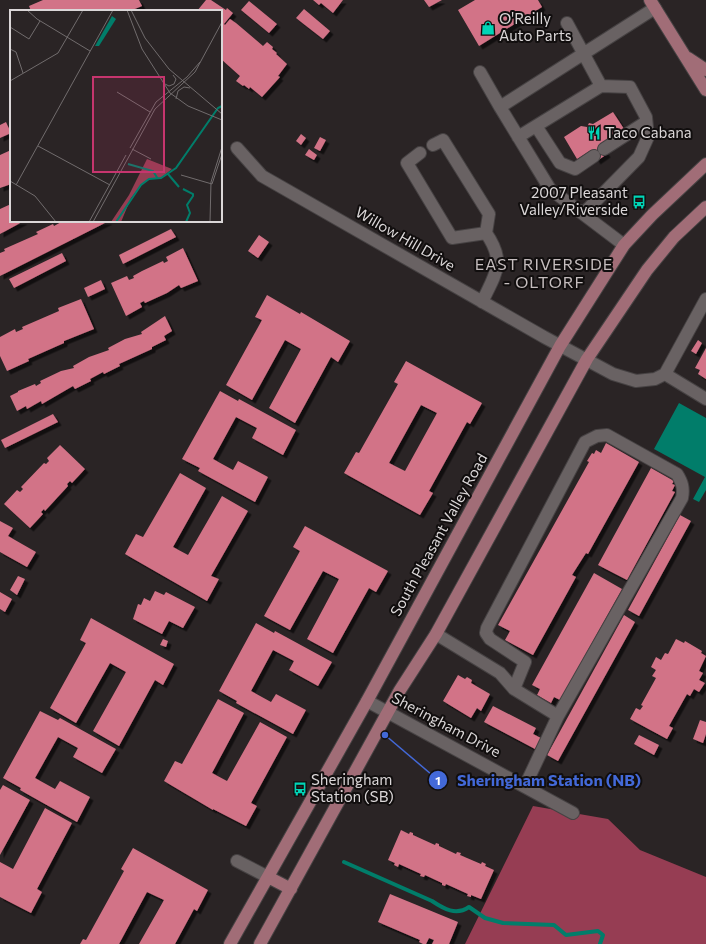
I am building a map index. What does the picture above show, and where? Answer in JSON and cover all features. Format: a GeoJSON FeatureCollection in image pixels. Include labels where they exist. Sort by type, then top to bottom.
{"type":"FeatureCollection","features":[{"type":"Feature","properties":{"kind":"main road"},"geometry":{"type":"LineString","coordinates":[[652,4],[706,90]]}},
{"type":"Feature","properties":{"kind":"main road"},"geometry":{"type":"LineString","coordinates":[[684,55],[706,70]]}},
{"type":"Feature","properties":{"kind":"main road","name":"South Pleasant Valley Road"},"geometry":{"type":"LineString","coordinates":[[230,944],[367,701],[560,346],[624,245],[652,215],[706,164]]}},
{"type":"Feature","properties":{"kind":"main road"},"geometry":{"type":"LineString","coordinates":[[260,944],[388,711],[436,634],[587,360],[646,270],[674,237],[706,207]]}},
{"type":"Feature","properties":{"kind":"main road"},"geometry":{"type":"LineString","coordinates":[[268,877],[291,889]]}},
{"type":"Feature","properties":{"kind":"street"},"geometry":{"type":"LineString","coordinates":[[500,106],[584,53],[652,4]]}},
{"type":"Feature","properties":{"kind":"street"},"geometry":{"type":"LineString","coordinates":[[567,23],[601,86]]}},
{"type":"Feature","properties":{"kind":"street"},"geometry":{"type":"LineString","coordinates":[[480,72],[550,189],[624,245]]}},
{"type":"Feature","properties":{"kind":"street"},"geometry":{"type":"LineString","coordinates":[[518,137],[601,86],[630,87],[646,117],[648,137],[639,157],[583,214]]}},
{"type":"Feature","properties":{"kind":"street"},"geometry":{"type":"LineString","coordinates":[[536,126],[560,163],[575,169],[646,122]]}},
{"type":"Feature","properties":{"kind":"street"},"geometry":{"type":"LineString","coordinates":[[433,145],[443,140],[489,214],[486,233],[496,247],[498,263],[493,280],[482,302]]}},
{"type":"Feature","properties":{"kind":"street","name":"Willow Hill Drive"},"geometry":{"type":"LineString","coordinates":[[237,148],[262,176],[560,346],[614,374],[636,381],[655,379],[665,374]]}},
{"type":"Feature","properties":{"kind":"street"},"geometry":{"type":"LineString","coordinates":[[420,153],[407,163],[452,238],[486,233]]}},
{"type":"Feature","properties":{"kind":"street"},"geometry":{"type":"LineString","coordinates":[[706,300],[665,374],[706,399]]}},
{"type":"Feature","properties":{"kind":"street"},"geometry":{"type":"LineString","coordinates":[[514,690],[525,662],[490,639],[486,633],[487,628],[585,442],[597,436],[607,435],[677,474],[682,482],[682,498],[558,716],[525,786]]}},
{"type":"Feature","properties":{"kind":"street"},"geometry":{"type":"LineString","coordinates":[[436,634],[500,673],[514,690],[558,716]]}},
{"type":"Feature","properties":{"kind":"street","name":"Sheringham Drive"},"geometry":{"type":"LineString","coordinates":[[367,701],[388,711],[573,813]]}},
{"type":"Feature","properties":{"kind":"street"},"geometry":{"type":"LineString","coordinates":[[237,861],[268,877]]}},
{"type":"Feature","properties":{"kind":"shaded area"},"geometry":{"type":"Polygon","coordinates":[[[679,403],[706,418],[706,490],[699,502],[693,499],[705,477],[654,449],[679,403]]]}},
{"type":"Feature","properties":{"kind":"shaded area"},"geometry":{"type":"Polygon","coordinates":[[[533,806],[608,819],[640,850],[706,877],[706,944],[465,944],[533,806]]]}},
{"type":"Feature","properties":{"kind":"building"},"geometry":{"type":"Polygon","coordinates":[[[43,0],[139,0],[142,6],[132,10],[31,10],[29,6],[43,0]]]}},
{"type":"Feature","properties":{"kind":"building"},"geometry":{"type":"Polygon","coordinates":[[[206,0],[211,0],[226,10],[227,8],[233,13],[224,24],[225,25],[230,19],[263,46],[267,42],[273,47],[272,49],[277,53],[276,54],[287,64],[278,76],[280,77],[262,97],[250,87],[249,89],[236,81],[240,76],[222,60],[222,10],[198,10],[206,0]]]}},
{"type":"Feature","properties":{"kind":"building"},"geometry":{"type":"Polygon","coordinates":[[[313,0],[343,0],[333,13],[321,3],[319,5],[313,0]]]}},
{"type":"Feature","properties":{"kind":"building"},"geometry":{"type":"Polygon","coordinates":[[[424,0],[442,0],[429,7],[424,0]]]}},
{"type":"Feature","properties":{"kind":"building","name":"O'Reilly Auto Parts"},"geometry":{"type":"Polygon","coordinates":[[[475,0],[538,0],[542,7],[479,46],[458,10],[475,0]]]}},
{"type":"Feature","properties":{"kind":"building"},"geometry":{"type":"Polygon","coordinates":[[[249,1],[277,24],[269,33],[241,10],[249,1]]]}},
{"type":"Feature","properties":{"kind":"building"},"geometry":{"type":"Polygon","coordinates":[[[304,9],[330,31],[323,39],[296,18],[304,9]]]}},
{"type":"Feature","properties":{"kind":"building","name":"Taco Cabana"},"geometry":{"type":"Polygon","coordinates":[[[613,112],[624,129],[601,144],[607,154],[597,161],[591,150],[577,159],[564,137],[581,126],[587,127],[589,123],[593,124],[613,112]]]}},
{"type":"Feature","properties":{"kind":"building"},"geometry":{"type":"Polygon","coordinates":[[[6,122],[10,133],[0,138],[0,125],[6,122]]]}},
{"type":"Feature","properties":{"kind":"building"},"geometry":{"type":"Polygon","coordinates":[[[301,134],[306,138],[301,145],[296,141],[301,134]]]}},
{"type":"Feature","properties":{"kind":"building"},"geometry":{"type":"Polygon","coordinates":[[[320,137],[326,140],[320,151],[314,148],[320,137]]]}},
{"type":"Feature","properties":{"kind":"building"},"geometry":{"type":"Polygon","coordinates":[[[309,149],[317,155],[314,160],[305,155],[309,149]]]}},
{"type":"Feature","properties":{"kind":"building"},"geometry":{"type":"Polygon","coordinates":[[[10,150],[10,184],[0,188],[0,155],[10,150]]]}},
{"type":"Feature","properties":{"kind":"building"},"geometry":{"type":"Polygon","coordinates":[[[10,204],[10,222],[22,222],[0,234],[0,209],[10,204]]]}},
{"type":"Feature","properties":{"kind":"building"},"geometry":{"type":"Polygon","coordinates":[[[61,222],[107,222],[0,276],[0,253],[5,251],[4,249],[38,234],[36,232],[53,224],[54,226],[61,222]]]}},
{"type":"Feature","properties":{"kind":"building"},"geometry":{"type":"Polygon","coordinates":[[[171,229],[176,237],[123,264],[119,255],[171,229]]]}},
{"type":"Feature","properties":{"kind":"building"},"geometry":{"type":"Polygon","coordinates":[[[259,235],[269,242],[258,258],[248,251],[259,235]]]}},
{"type":"Feature","properties":{"kind":"building"},"geometry":{"type":"Polygon","coordinates":[[[183,248],[198,281],[181,288],[179,285],[167,293],[145,303],[144,301],[140,303],[142,307],[126,316],[111,283],[127,276],[129,280],[134,278],[133,276],[142,271],[163,261],[164,263],[168,261],[166,257],[183,248]]]}},
{"type":"Feature","properties":{"kind":"building"},"geometry":{"type":"Polygon","coordinates":[[[62,253],[66,261],[14,288],[9,279],[62,253]]]}},
{"type":"Feature","properties":{"kind":"building"},"geometry":{"type":"Polygon","coordinates":[[[101,280],[105,289],[88,297],[84,288],[101,280]]]}},
{"type":"Feature","properties":{"kind":"building"},"geometry":{"type":"Polygon","coordinates":[[[267,295],[300,314],[301,312],[350,341],[338,362],[331,357],[295,423],[269,408],[301,349],[285,340],[252,400],[226,385],[262,320],[255,317],[267,295]]]}},
{"type":"Feature","properties":{"kind":"building"},"geometry":{"type":"Polygon","coordinates":[[[81,299],[94,329],[64,341],[64,343],[28,359],[29,361],[7,371],[0,356],[0,337],[15,329],[16,332],[23,329],[22,327],[59,311],[58,308],[81,299]]]}},
{"type":"Feature","properties":{"kind":"building"},"geometry":{"type":"Polygon","coordinates":[[[165,316],[172,331],[164,336],[166,340],[152,347],[152,349],[119,364],[120,366],[104,374],[103,372],[90,379],[91,381],[75,389],[73,386],[42,404],[41,401],[27,409],[26,406],[17,411],[10,396],[35,384],[36,386],[41,383],[40,381],[61,371],[74,368],[73,366],[89,357],[109,350],[108,348],[125,339],[142,334],[141,332],[165,316]]]}},
{"type":"Feature","properties":{"kind":"building"},"geometry":{"type":"Polygon","coordinates":[[[698,340],[702,343],[696,354],[691,351],[698,340]]]}},
{"type":"Feature","properties":{"kind":"building"},"geometry":{"type":"Polygon","coordinates":[[[706,348],[706,379],[698,374],[700,370],[695,368],[706,348]]]}},
{"type":"Feature","properties":{"kind":"building"},"geometry":{"type":"Polygon","coordinates":[[[406,361],[482,403],[470,424],[467,422],[429,491],[433,493],[420,515],[344,473],[356,452],[359,453],[398,384],[394,382],[406,361]],[[421,405],[389,463],[405,471],[437,413],[421,405]]]}},
{"type":"Feature","properties":{"kind":"building"},"geometry":{"type":"Polygon","coordinates":[[[220,391],[238,401],[239,399],[296,430],[283,455],[252,438],[257,428],[236,417],[213,459],[233,470],[238,461],[268,477],[255,502],[198,471],[200,468],[182,459],[220,391]]]}},
{"type":"Feature","properties":{"kind":"building"},"geometry":{"type":"Polygon","coordinates":[[[53,414],[58,422],[5,448],[1,440],[53,414]]]}},
{"type":"Feature","properties":{"kind":"building"},"geometry":{"type":"Polygon","coordinates":[[[606,443],[639,462],[588,554],[586,553],[572,575],[576,577],[533,655],[505,640],[510,631],[498,625],[589,462],[587,461],[596,450],[601,453],[606,443]]]}},
{"type":"Feature","properties":{"kind":"building"},"geometry":{"type":"Polygon","coordinates":[[[60,445],[85,469],[72,483],[70,481],[67,484],[68,486],[45,511],[44,509],[41,512],[43,514],[30,528],[4,504],[17,490],[20,492],[23,489],[21,487],[44,463],[46,464],[49,461],[47,458],[60,445]]]}},
{"type":"Feature","properties":{"kind":"building"},"geometry":{"type":"Polygon","coordinates":[[[651,468],[674,481],[672,484],[675,485],[672,491],[675,492],[627,580],[598,565],[651,468]]]}},
{"type":"Feature","properties":{"kind":"building"},"geometry":{"type":"Polygon","coordinates":[[[180,473],[206,488],[173,547],[188,555],[222,496],[248,511],[211,576],[219,579],[207,601],[125,554],[136,534],[143,537],[180,473]]]}},
{"type":"Feature","properties":{"kind":"building"},"geometry":{"type":"Polygon","coordinates":[[[680,515],[691,521],[639,616],[628,610],[680,515]]]}},
{"type":"Feature","properties":{"kind":"building"},"geometry":{"type":"Polygon","coordinates":[[[0,521],[13,528],[8,536],[36,552],[27,567],[0,552],[0,521]]]}},
{"type":"Feature","properties":{"kind":"building"},"geometry":{"type":"Polygon","coordinates":[[[305,526],[388,571],[376,592],[369,588],[333,653],[307,639],[339,579],[323,571],[290,630],[264,616],[300,551],[293,547],[305,526]]]}},
{"type":"Feature","properties":{"kind":"building"},"geometry":{"type":"Polygon","coordinates":[[[594,573],[622,589],[560,700],[554,697],[551,703],[537,695],[540,689],[532,685],[594,573]]]}},
{"type":"Feature","properties":{"kind":"building"},"geometry":{"type":"Polygon","coordinates":[[[18,576],[25,579],[17,595],[10,590],[18,576]]]}},
{"type":"Feature","properties":{"kind":"building"},"geometry":{"type":"Polygon","coordinates":[[[155,591],[164,595],[166,592],[195,607],[183,628],[169,621],[162,634],[133,619],[138,604],[141,605],[144,598],[150,601],[155,591]]]}},
{"type":"Feature","properties":{"kind":"building"},"geometry":{"type":"Polygon","coordinates":[[[0,592],[12,599],[5,612],[0,609],[0,592]]]}},
{"type":"Feature","properties":{"kind":"building"},"geometry":{"type":"Polygon","coordinates":[[[624,615],[635,622],[558,761],[547,755],[624,615]]]}},
{"type":"Feature","properties":{"kind":"building"},"geometry":{"type":"Polygon","coordinates":[[[91,618],[174,664],[163,685],[155,680],[119,746],[93,731],[126,672],[110,663],[76,723],[50,708],[86,643],[80,640],[91,618]]]}},
{"type":"Feature","properties":{"kind":"building"},"geometry":{"type":"Polygon","coordinates":[[[256,623],[274,633],[275,631],[332,662],[318,686],[289,670],[294,661],[273,650],[251,691],[271,702],[276,694],[306,710],[293,734],[236,703],[237,701],[219,691],[256,623]]]}},
{"type":"Feature","properties":{"kind":"building"},"geometry":{"type":"Polygon","coordinates":[[[163,639],[168,641],[166,647],[160,645],[163,639]]]}},
{"type":"Feature","properties":{"kind":"building"},"geometry":{"type":"Polygon","coordinates":[[[676,639],[684,643],[685,641],[702,651],[701,653],[706,656],[699,671],[703,673],[699,680],[705,683],[699,692],[694,689],[690,696],[687,694],[669,726],[673,728],[667,739],[630,719],[636,708],[640,710],[643,706],[641,705],[656,678],[652,676],[656,670],[651,667],[656,657],[661,660],[665,653],[668,654],[676,639]]]}},
{"type":"Feature","properties":{"kind":"building"},"geometry":{"type":"Polygon","coordinates":[[[458,675],[465,679],[467,677],[472,680],[471,683],[490,694],[481,711],[477,708],[471,718],[443,701],[458,675]]]}},
{"type":"Feature","properties":{"kind":"building"},"geometry":{"type":"Polygon","coordinates":[[[218,699],[244,713],[212,773],[227,781],[260,722],[287,737],[251,803],[257,806],[246,826],[213,810],[164,781],[175,761],[182,764],[218,699]]]}},
{"type":"Feature","properties":{"kind":"building"},"geometry":{"type":"Polygon","coordinates":[[[493,706],[536,728],[533,734],[541,738],[535,749],[484,722],[493,706]]]}},
{"type":"Feature","properties":{"kind":"building"},"geometry":{"type":"Polygon","coordinates":[[[40,711],[58,720],[60,718],[116,749],[102,773],[73,757],[78,748],[58,737],[35,778],[55,789],[60,781],[90,797],[77,822],[20,790],[21,788],[3,778],[40,711]]]}},
{"type":"Feature","properties":{"kind":"building"},"geometry":{"type":"Polygon","coordinates":[[[700,720],[706,722],[706,734],[703,743],[693,739],[700,720]]]}},
{"type":"Feature","properties":{"kind":"building"},"geometry":{"type":"Polygon","coordinates":[[[639,735],[659,745],[654,755],[634,744],[639,735]]]}},
{"type":"Feature","properties":{"kind":"building"},"geometry":{"type":"Polygon","coordinates":[[[3,785],[30,800],[0,855],[0,790],[3,785]]]}},
{"type":"Feature","properties":{"kind":"building"},"geometry":{"type":"Polygon","coordinates":[[[45,808],[72,823],[37,889],[42,892],[31,913],[0,897],[0,862],[13,869],[45,808]]]}},
{"type":"Feature","properties":{"kind":"building"},"geometry":{"type":"Polygon","coordinates":[[[401,830],[409,834],[410,832],[413,833],[413,835],[435,845],[436,843],[439,844],[439,846],[456,854],[457,852],[461,853],[460,855],[481,864],[482,862],[486,864],[485,866],[494,870],[481,899],[471,895],[471,897],[467,896],[468,894],[446,884],[445,886],[442,885],[442,883],[425,875],[424,877],[420,876],[421,874],[399,864],[398,867],[394,865],[395,863],[388,860],[401,830]]]}},
{"type":"Feature","properties":{"kind":"building"},"geometry":{"type":"Polygon","coordinates":[[[133,848],[208,890],[197,911],[194,909],[175,944],[139,944],[164,900],[147,892],[119,944],[80,944],[83,939],[86,940],[124,871],[121,869],[133,848]]]}},
{"type":"Feature","properties":{"kind":"building"},"geometry":{"type":"Polygon","coordinates":[[[390,894],[458,922],[449,944],[432,944],[434,940],[429,938],[426,944],[423,944],[419,942],[420,940],[378,922],[390,894]]]}},
{"type":"Feature","properties":{"kind":"waterway"},"geometry":{"type":"LineString","coordinates":[[344,862],[450,910],[459,911],[469,907],[485,918],[503,923],[554,925],[566,935],[598,931],[603,935],[600,944]]}},
{"type":"Feature","properties":{"kind":"place","name":"O'Reilly Auto Parts"},"geometry":{"type":"Point","coordinates":[488,28]}},
{"type":"Feature","properties":{"kind":"place","name":"Taco Cabana"},"geometry":{"type":"Point","coordinates":[594,133]}},
{"type":"Feature","properties":{"kind":"place","name":"2007 Pleasant Valley/Riverside"},"geometry":{"type":"Point","coordinates":[639,202]}},
{"type":"Feature","properties":{"kind":"place","name":"Sheringham Station (NB)"},"geometry":{"type":"Point","coordinates":[385,735]}},
{"type":"Feature","properties":{"kind":"place","name":"Sheringham Station (SB)"},"geometry":{"type":"Point","coordinates":[300,789]}},
{"type":"Feature","properties":{"kind":"district","name":"EAST RIVERSIDE - OLTORF"},"geometry":{"type":"Point","coordinates":[544,273]}}]}
